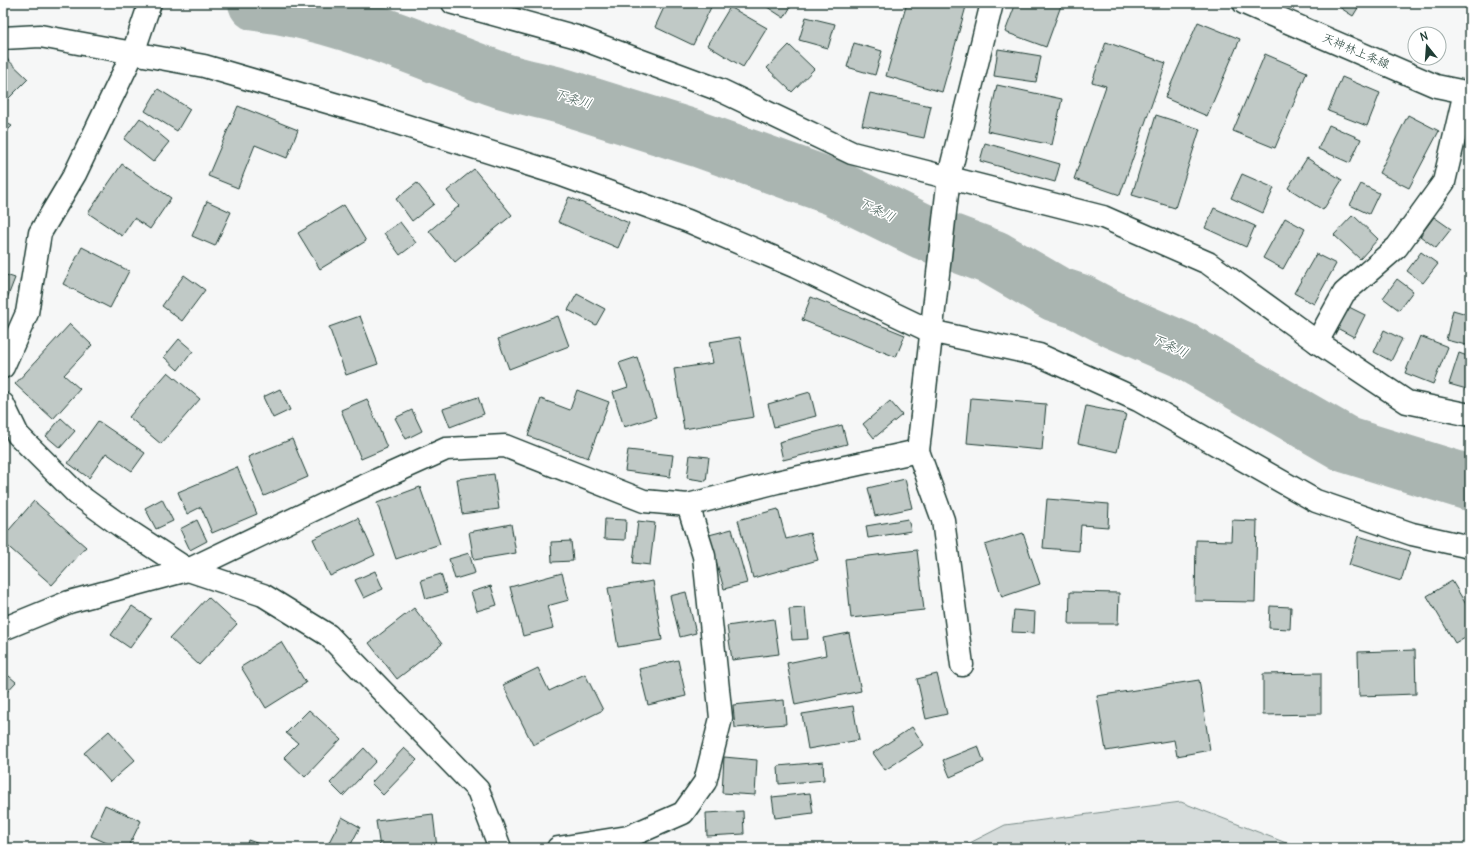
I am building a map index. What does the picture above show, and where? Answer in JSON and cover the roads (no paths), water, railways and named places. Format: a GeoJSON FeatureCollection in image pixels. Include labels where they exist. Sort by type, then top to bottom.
{"type":"FeatureCollection","features":[{"type":"Feature","properties":{"kind":"street"},"geometry":{"type":"LineString","coordinates":[[3,367],[27,313],[40,233],[75,174],[133,52],[150,3]]}},
{"type":"Feature","properties":{"kind":"street"},"geometry":{"type":"LineString","coordinates":[[453,3],[577,37],[720,90],[852,153],[949,176],[1103,216],[1208,263],[1317,342],[1407,402],[1470,415]]}},
{"type":"Feature","properties":{"kind":"street"},"geometry":{"type":"LineString","coordinates":[[962,665],[943,520],[918,451],[930,331],[949,176],[992,3]]}},
{"type":"Feature","properties":{"kind":"street","name":"天神林上条線"},"geometry":{"type":"LineString","coordinates":[[1244,3],[1436,86],[1468,92]]}},
{"type":"Feature","properties":{"kind":"street"},"geometry":{"type":"LineString","coordinates":[[3,38],[40,36],[204,66],[372,115],[559,174],[688,221],[796,267],[930,331],[1038,355],[1138,400],[1316,501],[1412,534],[1470,547]]}},
{"type":"Feature","properties":{"kind":"street"},"geometry":{"type":"LineString","coordinates":[[1317,342],[1344,293],[1397,247],[1444,182],[1468,92]]}},
{"type":"Feature","properties":{"kind":"street"},"geometry":{"type":"LineString","coordinates":[[3,404],[18,435],[77,494],[121,526],[188,570],[263,595],[328,635],[478,790],[500,848]]}},
{"type":"Feature","properties":{"kind":"street"},"geometry":{"type":"LineString","coordinates":[[3,629],[69,602],[188,570],[344,495],[446,449],[505,446],[644,501],[688,505],[777,482],[918,451]]}},
{"type":"Feature","properties":{"kind":"street"},"geometry":{"type":"LineString","coordinates":[[558,848],[628,837],[683,813],[705,782],[721,718],[704,556],[688,505]]}},
{"type":"Feature","properties":{"kind":"waterway","name":"下条川"},"geometry":{"type":"LineString","coordinates":[[256,3],[288,8],[349,24],[498,79],[560,95],[698,139],[835,188],[922,231],[994,258],[1056,294],[1080,302],[1116,321],[1183,350],[1347,445],[1470,483]]}}]}
